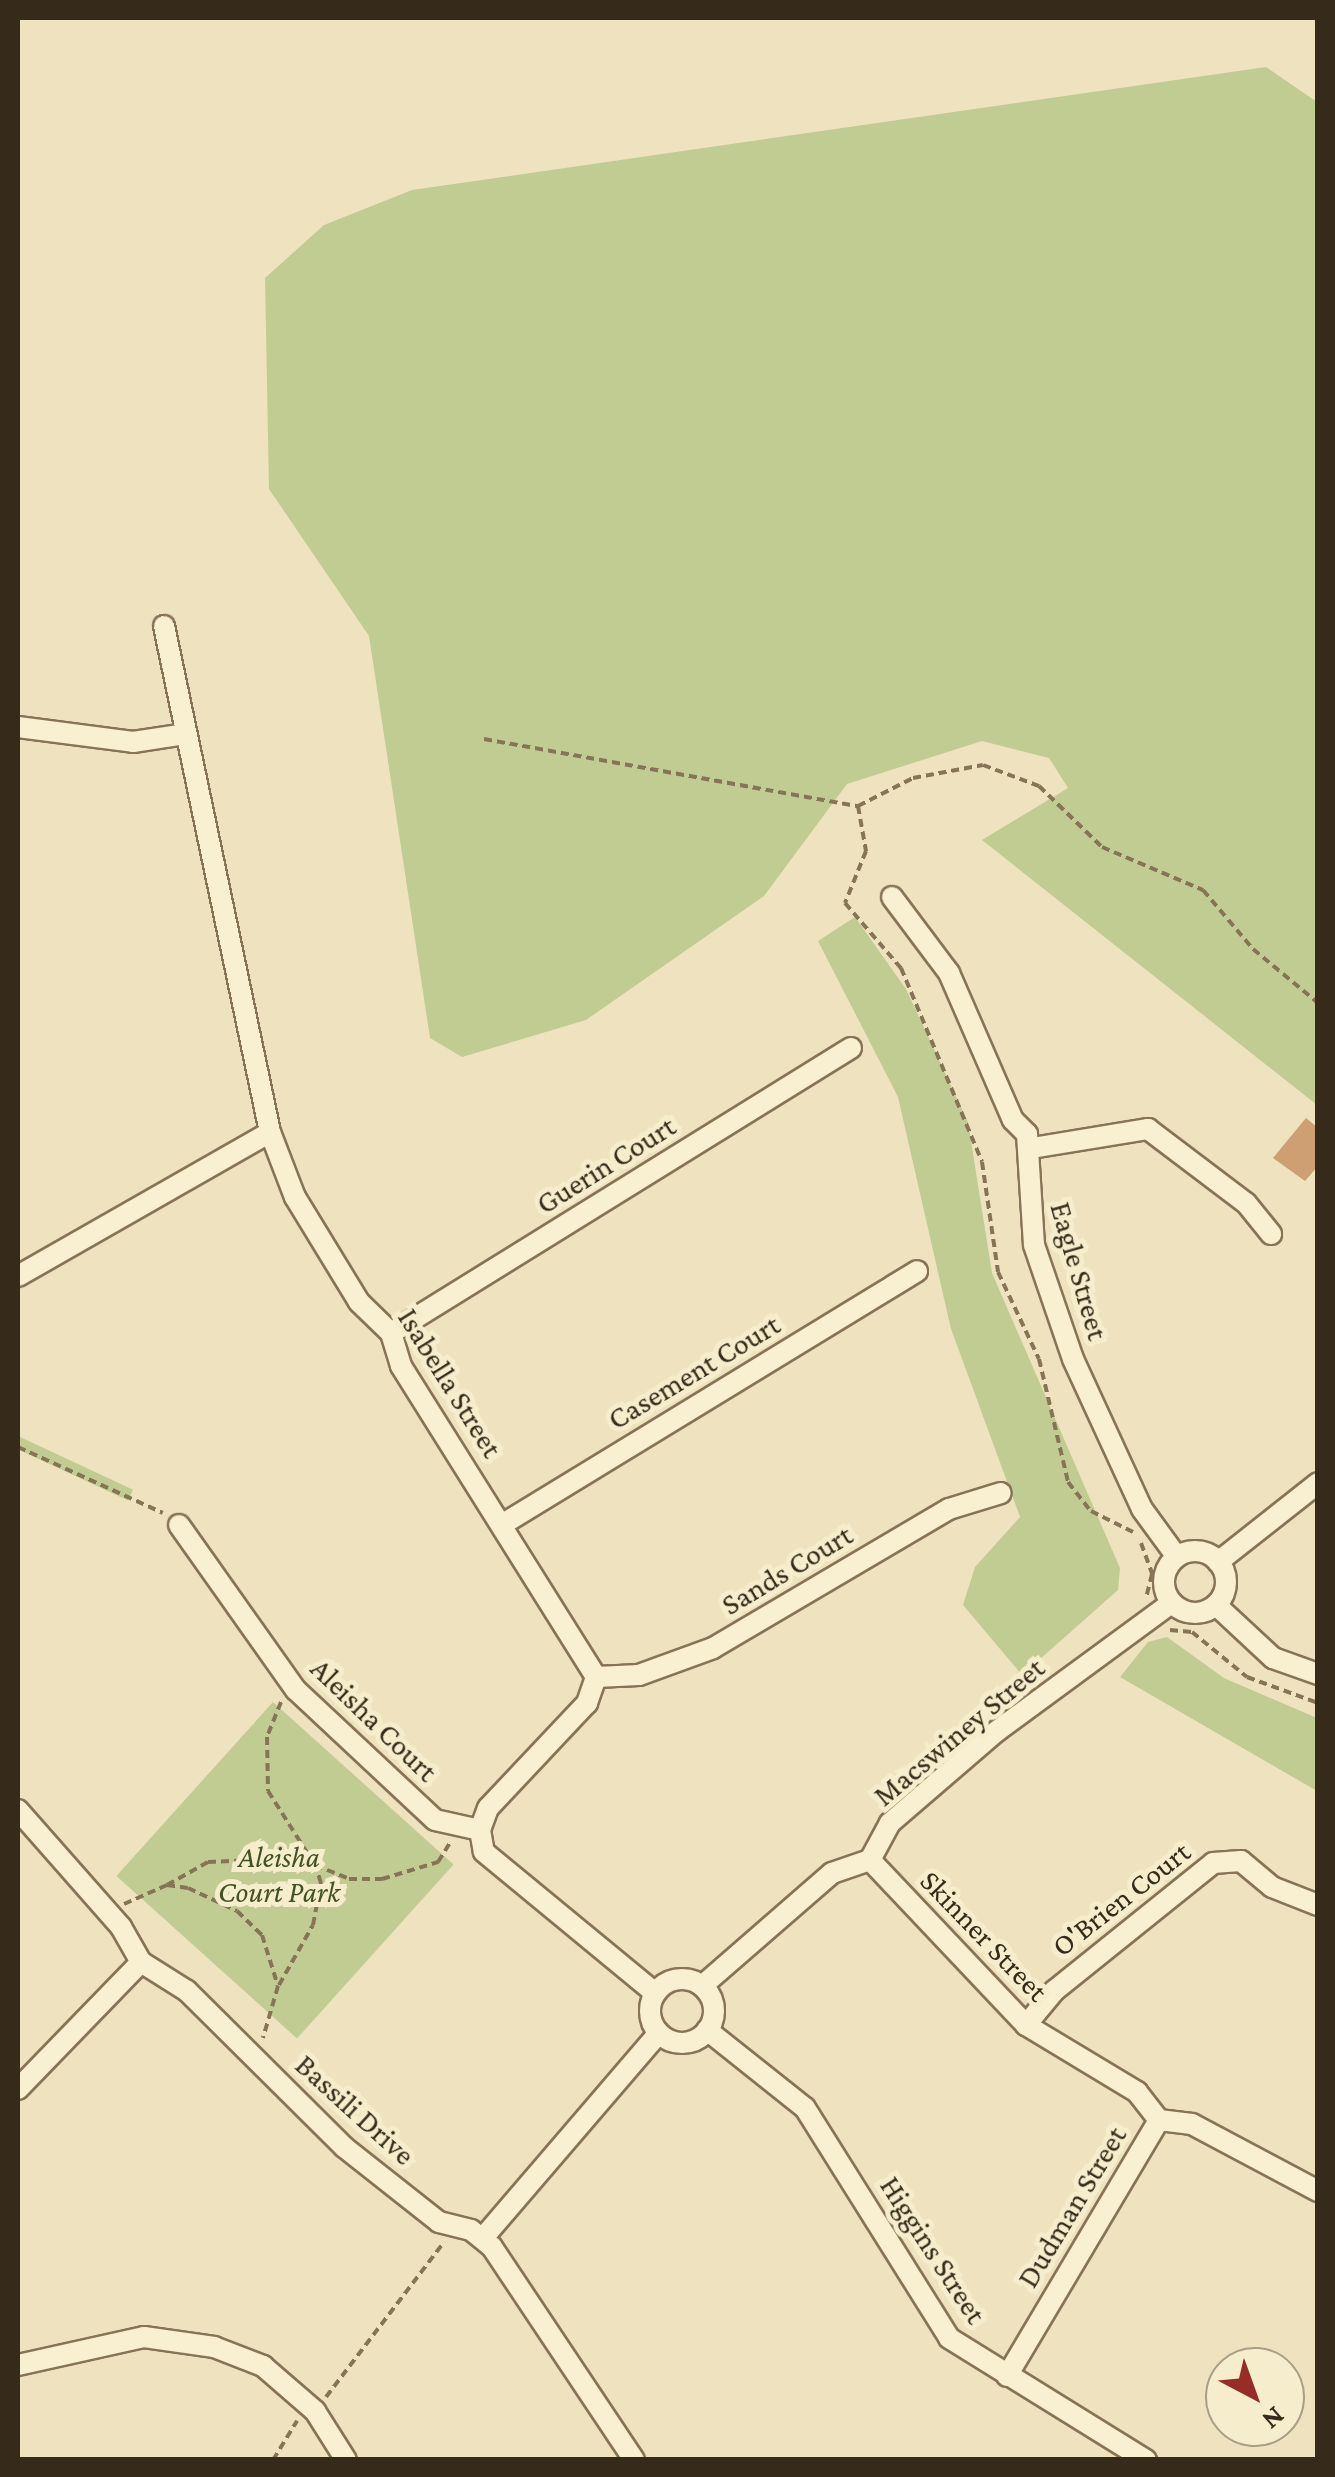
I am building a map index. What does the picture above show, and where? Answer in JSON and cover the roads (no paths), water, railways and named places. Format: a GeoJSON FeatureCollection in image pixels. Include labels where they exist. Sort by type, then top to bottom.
{"type":"FeatureCollection","features":[{"type":"Feature","properties":{"kind":"street","name":"Isabella Street"},"geometry":{"type":"LineString","coordinates":[[164,626],[270,1132],[304,1212],[359,1302],[391,1333],[402,1366],[596,1676]]}},
{"type":"Feature","properties":{"kind":"street"},"geometry":{"type":"LineString","coordinates":[[18,727],[133,742],[186,734]]}},
{"type":"Feature","properties":{"kind":"street"},"geometry":{"type":"LineString","coordinates":[[892,897],[949,973],[1032,1148],[1148,1129],[1246,1204],[1271,1234]]}},
{"type":"Feature","properties":{"kind":"street","name":"Guerin Court"},"geometry":{"type":"LineString","coordinates":[[391,1333],[851,1048]]}},
{"type":"Feature","properties":{"kind":"street"},"geometry":{"type":"LineString","coordinates":[[18,1276],[270,1132]]}},
{"type":"Feature","properties":{"kind":"street","name":"Eagle Street"},"geometry":{"type":"LineString","coordinates":[[1032,1148],[1024,1182],[1034,1244],[1072,1359],[1142,1509],[1177,1557]]}},
{"type":"Feature","properties":{"kind":"street","name":"Casement Court"},"geometry":{"type":"LineString","coordinates":[[503,1524],[917,1271]]}},
{"type":"Feature","properties":{"kind":"street"},"geometry":{"type":"LineString","coordinates":[[1218,1562],[1318,1483]]}},
{"type":"Feature","properties":{"kind":"street","name":"Sands Court"},"geometry":{"type":"LineString","coordinates":[[596,1676],[639,1675],[713,1648],[949,1509],[1001,1494]]}},
{"type":"Feature","properties":{"kind":"street","name":"Aleisha Court"},"geometry":{"type":"LineString","coordinates":[[179,1525],[296,1690],[418,1806],[455,1827],[480,1830]]}},
{"type":"Feature","properties":{"kind":"street"},"geometry":{"type":"LineString","coordinates":[[1196,1552],[1218,1562],[1226,1580],[1216,1605],[1195,1613],[1171,1602],[1165,1573],[1177,1557],[1196,1552]]}},
{"type":"Feature","properties":{"kind":"street","name":"Macswiney Street"},"geometry":{"type":"LineString","coordinates":[[870,1860],[890,1823],[997,1730],[1171,1602]]}},
{"type":"Feature","properties":{"kind":"street"},"geometry":{"type":"LineString","coordinates":[[1216,1605],[1273,1658],[1318,1674]]}},
{"type":"Feature","properties":{"kind":"street"},"geometry":{"type":"LineString","coordinates":[[596,1676],[587,1704],[488,1808],[480,1830],[484,1852],[506,1875],[655,1993]]}},
{"type":"Feature","properties":{"kind":"street","name":"Bassili Drive"},"geometry":{"type":"LineString","coordinates":[[18,1810],[112,1916],[141,1962],[187,1991],[344,2147],[453,2230],[482,2238]]}},
{"type":"Feature","properties":{"kind":"street"},"geometry":{"type":"LineString","coordinates":[[702,1986],[832,1873],[870,1860]]}},
{"type":"Feature","properties":{"kind":"street","name":"Skinner Street"},"geometry":{"type":"LineString","coordinates":[[870,1860],[1026,2025],[1137,2092],[1159,2120]]}},
{"type":"Feature","properties":{"kind":"street","name":"O'Brien Court"},"geometry":{"type":"LineString","coordinates":[[1026,2025],[1054,1991],[1213,1863],[1241,1861],[1272,1887],[1318,1905]]}},
{"type":"Feature","properties":{"kind":"street"},"geometry":{"type":"LineString","coordinates":[[18,2088],[141,1962]]}},
{"type":"Feature","properties":{"kind":"street"},"geometry":{"type":"LineString","coordinates":[[683,1979],[702,1986],[714,2012],[707,2030],[683,2042],[659,2033],[650,2014],[655,1993],[683,1979]]}},
{"type":"Feature","properties":{"kind":"street","name":"Higgins Street"},"geometry":{"type":"LineString","coordinates":[[707,2030],[805,2108],[949,2338],[1146,2460]]}},
{"type":"Feature","properties":{"kind":"street"},"geometry":{"type":"LineString","coordinates":[[634,2460],[560,2339],[482,2238],[659,2033]]}},
{"type":"Feature","properties":{"kind":"street"},"geometry":{"type":"LineString","coordinates":[[1159,2120],[1192,2124],[1318,2191]]}},
{"type":"Feature","properties":{"kind":"street","name":"Dudman Street"},"geometry":{"type":"LineString","coordinates":[[1006,2376],[1159,2120]]}},
{"type":"Feature","properties":{"kind":"street"},"geometry":{"type":"LineString","coordinates":[[18,2365],[162,2340],[263,2366],[311,2408],[346,2460]]}},
{"type":"Feature","properties":{"kind":"park label","name":"Aleisha Court Park"},"geometry":{"type":"Point","coordinates":[279,1874]}}]}
